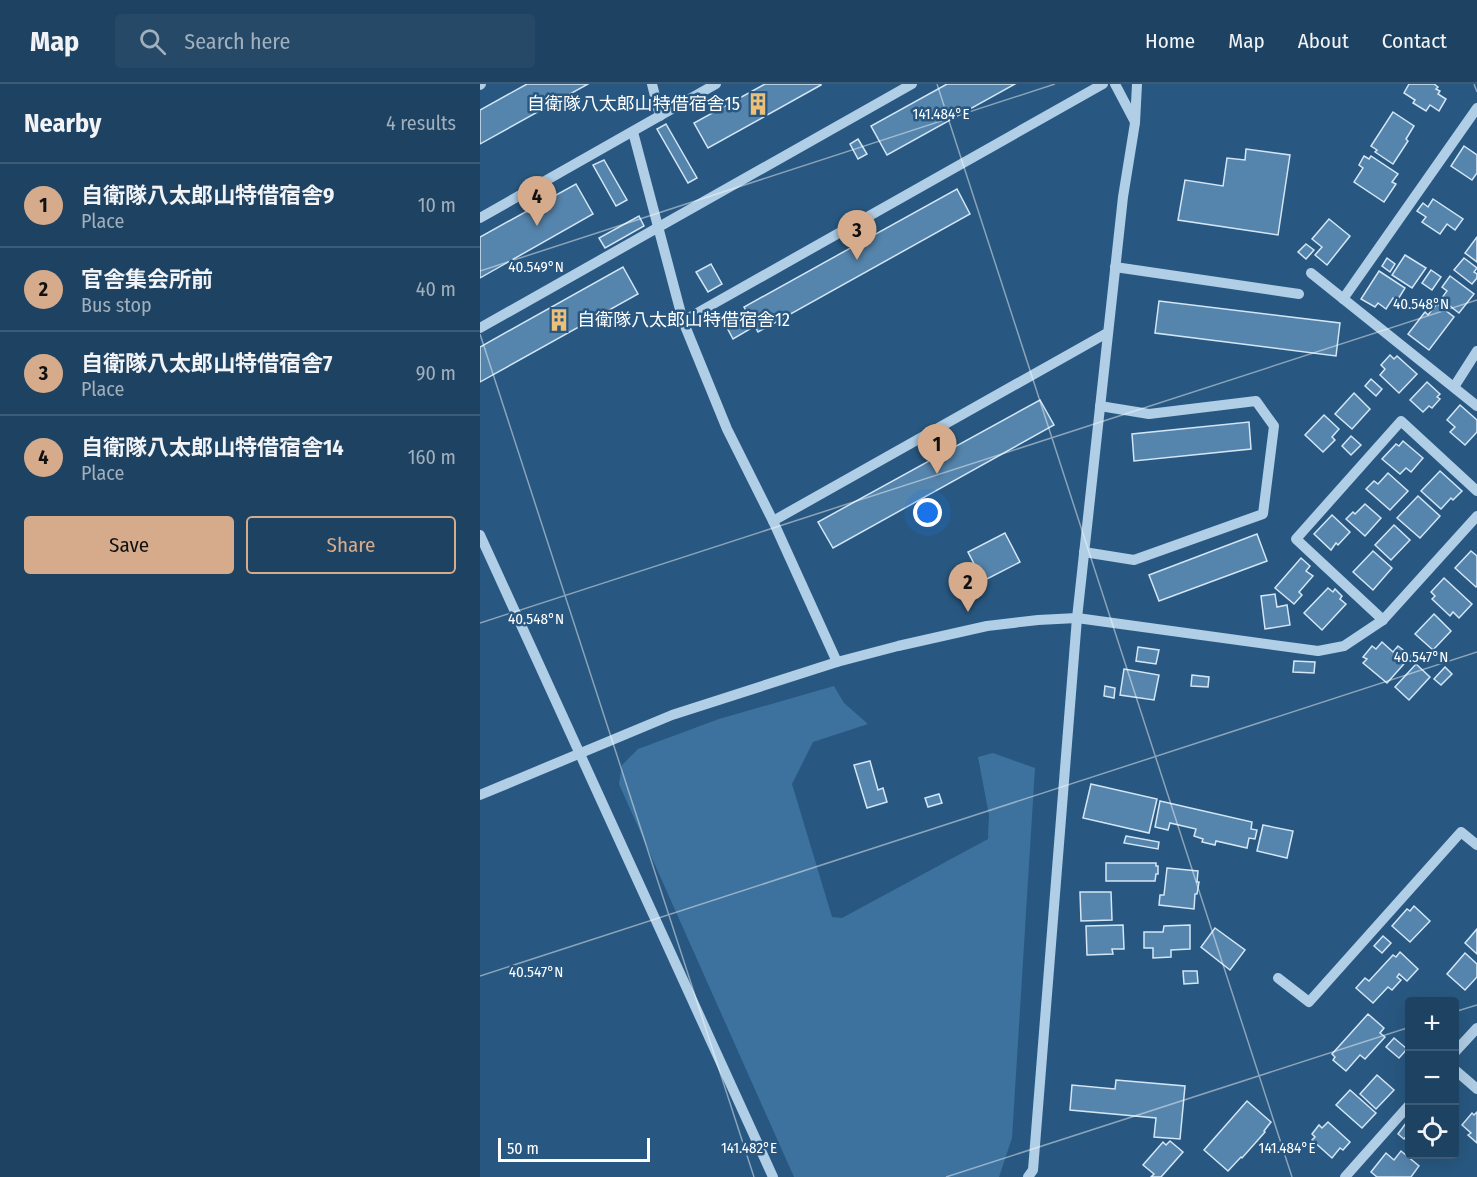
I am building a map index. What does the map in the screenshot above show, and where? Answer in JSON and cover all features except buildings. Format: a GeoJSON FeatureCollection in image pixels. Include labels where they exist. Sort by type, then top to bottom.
{"type":"FeatureCollection","features":[{"type":"Feature","properties":{"kind":"street"},"geometry":{"type":"LineString","coordinates":[[652,84],[660,116]]}},
{"type":"Feature","properties":{"kind":"street"},"geometry":{"type":"LineString","coordinates":[[480,218],[716,84]]}},
{"type":"Feature","properties":{"kind":"street"},"geometry":{"type":"LineString","coordinates":[[480,328],[912,84]]}},
{"type":"Feature","properties":{"kind":"street"},"geometry":{"type":"LineString","coordinates":[[683,321],[1103,84]]}},
{"type":"Feature","properties":{"kind":"street"},"geometry":{"type":"LineString","coordinates":[[1115,84],[1135,123]]}},
{"type":"Feature","properties":{"kind":"street"},"geometry":{"type":"LineString","coordinates":[[1034,1175],[1077,618],[1107,333],[1123,197],[1135,123],[1137,84]]}},
{"type":"Feature","properties":{"kind":"street"},"geometry":{"type":"LineString","coordinates":[[1343,299],[1477,108]]}},
{"type":"Feature","properties":{"kind":"street"},"geometry":{"type":"LineString","coordinates":[[633,132],[683,321],[727,429],[773,520],[837,662]]}},
{"type":"Feature","properties":{"kind":"street"},"geometry":{"type":"LineString","coordinates":[[1115,267],[1299,294]]}},
{"type":"Feature","properties":{"kind":"street"},"geometry":{"type":"LineString","coordinates":[[1311,273],[1477,406]]}},
{"type":"Feature","properties":{"kind":"street"},"geometry":{"type":"LineString","coordinates":[[773,520],[1107,333]]}},
{"type":"Feature","properties":{"kind":"street"},"geometry":{"type":"LineString","coordinates":[[1454,387],[1477,351]]}},
{"type":"Feature","properties":{"kind":"street"},"geometry":{"type":"LineString","coordinates":[[1084,552],[1134,560],[1263,514],[1274,426],[1256,401],[1149,414],[1100,406]]}},
{"type":"Feature","properties":{"kind":"street"},"geometry":{"type":"LineString","coordinates":[[1383,620],[1296,539],[1401,421],[1477,491]]}},
{"type":"Feature","properties":{"kind":"street"},"geometry":{"type":"LineString","coordinates":[[480,795],[672,715],[837,662],[987,626],[1077,618],[1318,651],[1344,646],[1383,620],[1477,516]]}},
{"type":"Feature","properties":{"kind":"street"},"geometry":{"type":"LineString","coordinates":[[480,535],[773,1177]]}},
{"type":"Feature","properties":{"kind":"street"},"geometry":{"type":"LineString","coordinates":[[1278,978],[1309,1002],[1461,832],[1477,845]]}},
{"type":"Feature","properties":{"kind":"street"},"geometry":{"type":"LineString","coordinates":[[1457,1051],[1477,1028]]}},
{"type":"Feature","properties":{"kind":"street"},"geometry":{"type":"LineString","coordinates":[[1459,1073],[1477,1089]]}},
{"type":"Feature","properties":{"kind":"street"},"geometry":{"type":"LineString","coordinates":[[1345,1177],[1409,1105]]}},
{"type":"Feature","properties":{"kind":"shaded area"},"geometry":{"type":"Polygon","coordinates":[[[834,686],[844,703],[868,724],[813,742],[792,784],[832,917],[842,918],[988,839],[989,815],[978,757],[993,753],[1035,768],[1012,1138],[999,1177],[794,1177],[619,784],[622,765],[638,749],[719,719],[834,686]]]}},
{"type":"Feature","properties":{"kind":"place","name":"自衛隊八太郎山特借宿舎15"},"geometry":{"type":"Point","coordinates":[758,104]}},
{"type":"Feature","properties":{"kind":"place","name":"自衛隊八太郎山特借宿舎14"},"geometry":{"type":"Point","coordinates":[537,226]}},
{"type":"Feature","properties":{"kind":"place","name":"自衛隊八太郎山特借宿舎7"},"geometry":{"type":"Point","coordinates":[857,260]}},
{"type":"Feature","properties":{"kind":"place","name":"自衛隊八太郎山特借宿舎12"},"geometry":{"type":"Point","coordinates":[559,320]}},
{"type":"Feature","properties":{"kind":"place","name":"自衛隊八太郎山特借宿舎9"},"geometry":{"type":"Point","coordinates":[937,474]}},
{"type":"Feature","properties":{"kind":"place","name":"官舎集会所前"},"geometry":{"type":"Point","coordinates":[968,612]}}]}
